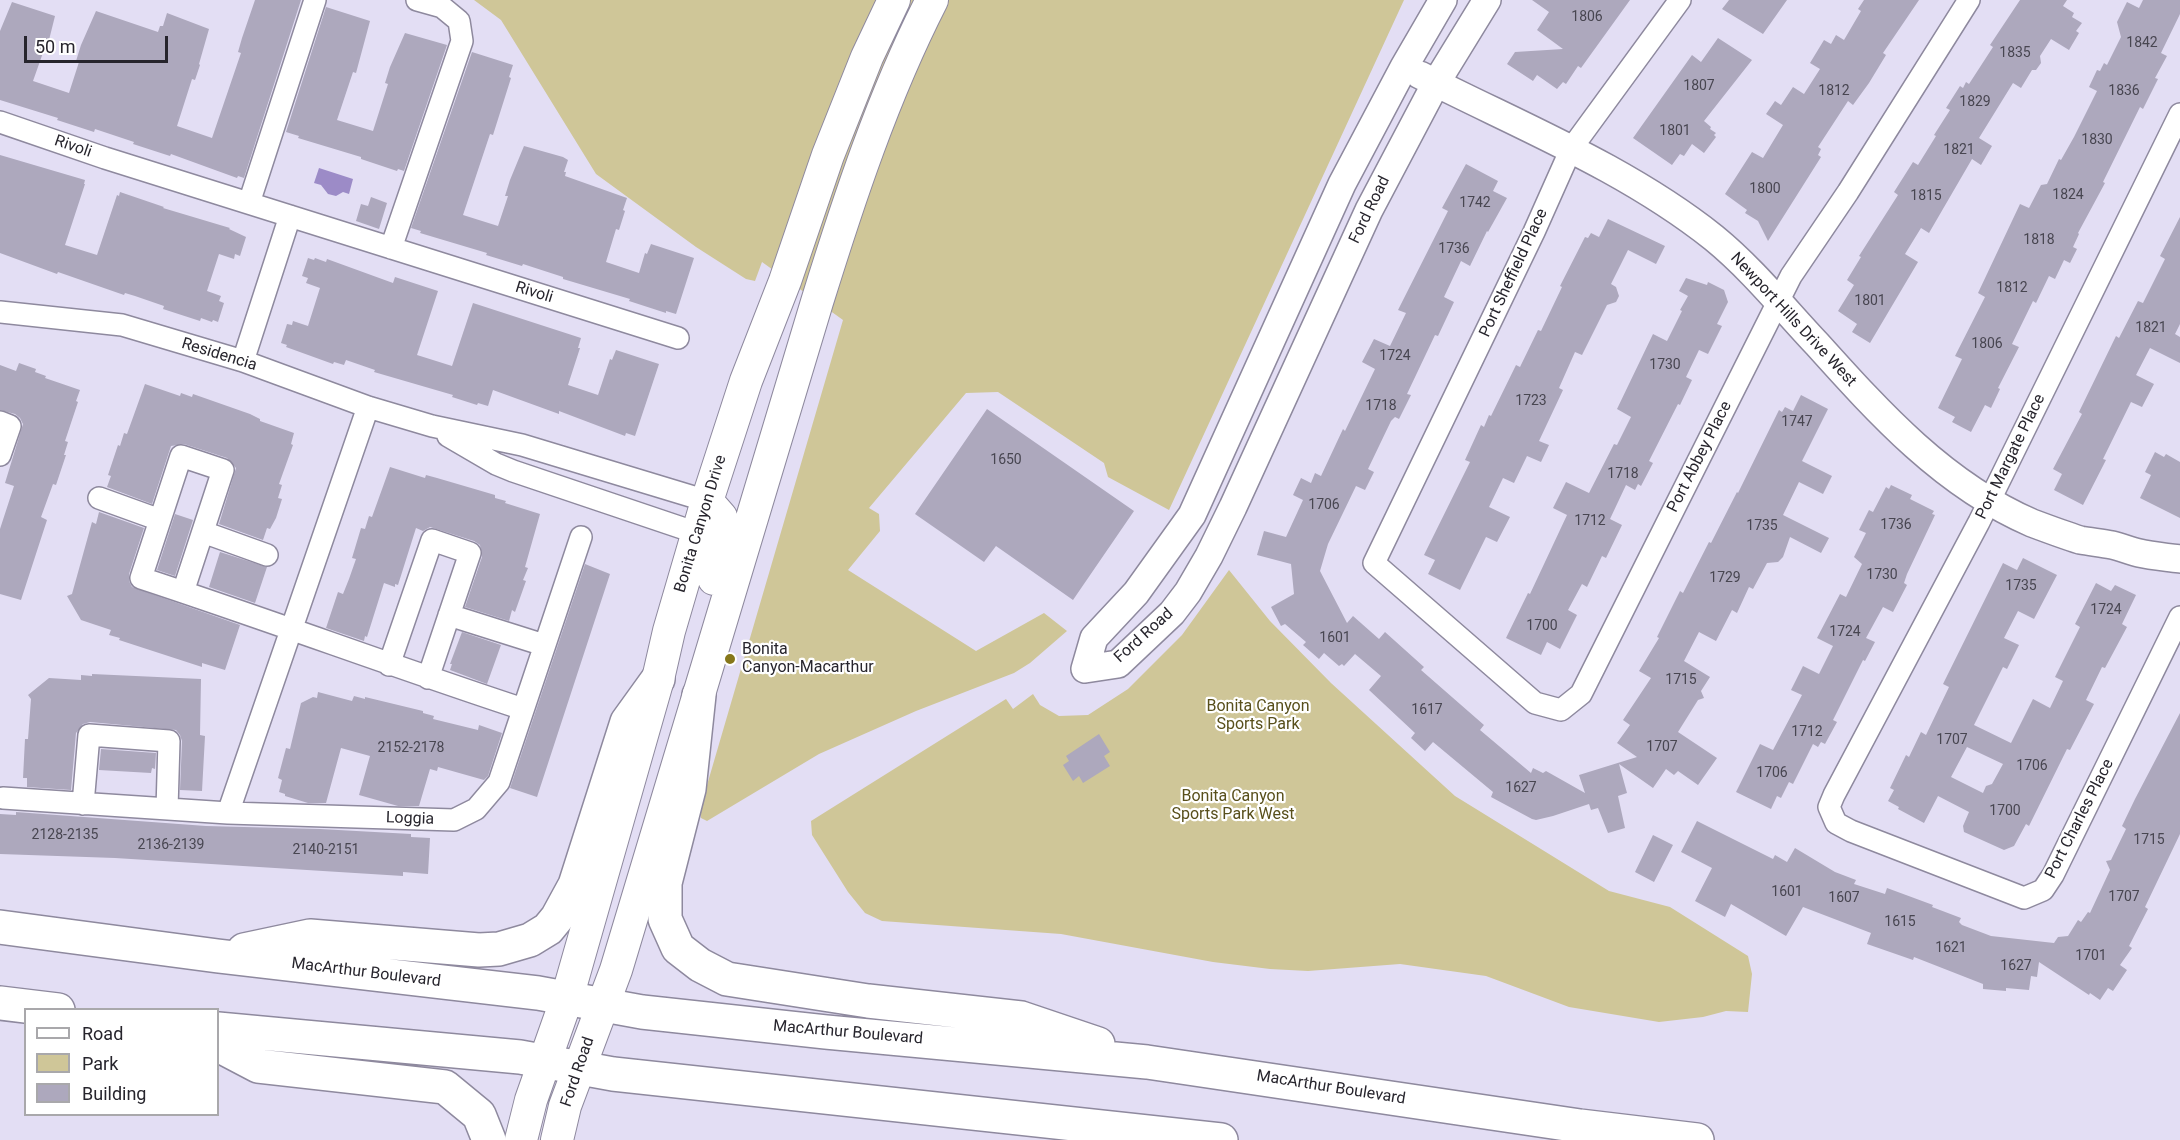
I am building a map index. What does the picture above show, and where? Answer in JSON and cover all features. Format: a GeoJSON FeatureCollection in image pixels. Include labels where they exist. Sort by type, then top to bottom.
{"type":"FeatureCollection","features":[{"type":"Feature","properties":{"kind":"main road","name":"Bonita Canyon Drive"},"geometry":{"type":"LineString","coordinates":[[544,1060],[567,998],[658,680],[669,631],[707,501],[746,381],[828,155],[867,57],[894,0]]}},
{"type":"Feature","properties":{"kind":"main road"},"geometry":{"type":"LineString","coordinates":[[602,1005],[616,970],[851,194],[883,108],[932,0]]}},
{"type":"Feature","properties":{"kind":"main road"},"geometry":{"type":"LineString","coordinates":[[707,501],[721,517],[723,548],[695,647],[701,686],[689,789],[665,883],[665,919],[678,948],[700,965],[727,979],[868,1001],[1022,1018],[1147,1062]]}},
{"type":"Feature","properties":{"kind":"main road"},"geometry":{"type":"LineString","coordinates":[[218,956],[310,936],[479,950],[499,949],[539,935],[557,918],[574,885],[627,722],[658,680]]}},
{"type":"Feature","properties":{"kind":"main road","name":"MacArthur Boulevard"},"geometry":{"type":"LineString","coordinates":[[0,927],[218,956],[538,993],[642,1012],[1147,1062],[1580,1126],[1697,1140]]}},
{"type":"Feature","properties":{"kind":"main road"},"geometry":{"type":"LineString","coordinates":[[0,1003],[41,1008]]}},
{"type":"Feature","properties":{"kind":"main road","name":"Ford Road"},"geometry":{"type":"LineString","coordinates":[[557,1140],[565,1106],[602,1005]]}},
{"type":"Feature","properties":{"kind":"main road"},"geometry":{"type":"LineString","coordinates":[[219,1029],[544,1060],[625,1075],[1221,1140]]}},
{"type":"Feature","properties":{"kind":"main road"},"geometry":{"type":"LineString","coordinates":[[219,1046],[258,1066],[445,1087],[479,1115],[489,1140]]}},
{"type":"Feature","properties":{"kind":"main road"},"geometry":{"type":"LineString","coordinates":[[521,1140],[544,1060]]}},
{"type":"Feature","properties":{"kind":"street"},"geometry":{"type":"LineString","coordinates":[[249,203],[315,0]]}},
{"type":"Feature","properties":{"kind":"street"},"geometry":{"type":"LineString","coordinates":[[391,248],[462,41],[459,21],[442,7],[417,0]]}},
{"type":"Feature","properties":{"kind":"street","name":"Ford Road"},"geometry":{"type":"LineString","coordinates":[[1443,0],[1404,67],[1342,184],[1192,515],[1136,592],[1094,638],[1085,669],[1118,664],[1172,613],[1188,592],[1233,507],[1369,210],[1436,83],[1487,0]]}},
{"type":"Feature","properties":{"kind":"street","name":"Port Sheffield Place"},"geometry":{"type":"LineString","coordinates":[[1374,563],[1534,232],[1571,149],[1680,0]]}},
{"type":"Feature","properties":{"kind":"street","name":"Port Abbey Place"},"geometry":{"type":"LineString","coordinates":[[1374,563],[1535,703],[1561,710],[1581,694],[1791,276],[1848,192],[1969,0]]}},
{"type":"Feature","properties":{"kind":"street","name":"Newport Hills Drive West"},"geometry":{"type":"LineString","coordinates":[[1404,67],[1598,162],[1661,200],[1700,227],[1728,250],[1916,447],[1945,471],[1990,501],[2033,523],[2081,540],[2112,545],[2139,553],[2180,559]]}},
{"type":"Feature","properties":{"kind":"street","name":"Port Margate Place"},"geometry":{"type":"LineString","coordinates":[[1834,795],[1990,501],[2180,114]]}},
{"type":"Feature","properties":{"kind":"street","name":"Rivoli"},"geometry":{"type":"LineString","coordinates":[[0,122],[678,338]]}},
{"type":"Feature","properties":{"kind":"street"},"geometry":{"type":"LineString","coordinates":[[243,361],[290,216]]}},
{"type":"Feature","properties":{"kind":"street","name":"Residencia"},"geometry":{"type":"LineString","coordinates":[[0,312],[122,325],[243,361],[368,406],[432,426],[522,445],[707,501]]}},
{"type":"Feature","properties":{"kind":"street"},"geometry":{"type":"LineString","coordinates":[[228,813],[368,406]]}},
{"type":"Feature","properties":{"kind":"street"},"geometry":{"type":"LineString","coordinates":[[0,422],[10,426],[0,455]]}},
{"type":"Feature","properties":{"kind":"street","name":"Residencia"},"geometry":{"type":"LineString","coordinates":[[432,426],[496,464],[513,471],[698,533]]}},
{"type":"Feature","properties":{"kind":"street"},"geometry":{"type":"LineString","coordinates":[[183,592],[223,470],[181,456],[141,578],[183,592],[292,628],[389,665],[523,709]]}},
{"type":"Feature","properties":{"kind":"street"},"geometry":{"type":"LineString","coordinates":[[99,498],[160,520]]}},
{"type":"Feature","properties":{"kind":"street"},"geometry":{"type":"LineString","coordinates":[[203,532],[267,555]]}},
{"type":"Feature","properties":{"kind":"street","name":"Loggia"},"geometry":{"type":"LineString","coordinates":[[3,798],[228,813],[454,820],[477,809],[499,782],[581,537]]}},
{"type":"Feature","properties":{"kind":"street"},"geometry":{"type":"LineString","coordinates":[[389,665],[432,540],[470,553],[428,678]]}},
{"type":"Feature","properties":{"kind":"street"},"geometry":{"type":"LineString","coordinates":[[449,615],[544,645]]}},
{"type":"Feature","properties":{"kind":"street","name":"Port Charles Place"},"geometry":{"type":"LineString","coordinates":[[1834,795],[1829,807],[1836,823],[1851,831],[2024,898],[2043,890],[2053,875],[2180,617]]}},
{"type":"Feature","properties":{"kind":"street"},"geometry":{"type":"LineString","coordinates":[[83,804],[89,735],[169,741],[167,809]]}},
{"type":"Feature","properties":{"kind":"green space"},"geometry":{"type":"Polygon","coordinates":[[[474,0],[1404,0],[1169,510],[1108,477],[1104,463],[998,392],[966,393],[869,508],[879,514],[880,531],[848,570],[976,651],[1044,613],[1067,631],[1030,663],[1014,673],[916,711],[819,754],[707,821],[701,818],[700,809],[843,320],[762,262],[755,281],[746,279],[696,247],[596,174],[501,20],[474,0]]]}},
{"type":"Feature","properties":{"kind":"green space","name":"Bonita Canyon Sports Park West"},"geometry":{"type":"Polygon","coordinates":[[[1229,570],[1270,621],[1331,683],[1455,796],[1609,891],[1670,907],[1748,956],[1752,974],[1748,1012],[1726,1011],[1703,1017],[1659,1022],[1569,1007],[1486,976],[1400,964],[1308,971],[1270,969],[1213,962],[1061,934],[882,921],[865,913],[848,892],[812,835],[811,821],[1006,699],[1013,709],[1033,694],[1040,705],[1059,716],[1088,715],[1128,689],[1182,635],[1229,570]]]}},
{"type":"Feature","properties":{"kind":"shaded area"},"geometry":{"type":"Polygon","coordinates":[[[319,168],[353,179],[349,194],[343,192],[336,196],[328,194],[321,185],[314,183],[319,168]]]}},
{"type":"Feature","properties":{"kind":"building"},"geometry":{"type":"Polygon","coordinates":[[[255,0],[301,0],[244,178],[238,176],[237,178],[171,154],[170,156],[133,144],[134,142],[95,129],[94,132],[0,100],[0,31],[12,2],[55,16],[47,48],[45,47],[33,81],[69,93],[79,62],[76,61],[81,45],[96,11],[158,32],[160,26],[163,26],[167,13],[209,29],[200,65],[195,80],[192,79],[177,126],[212,138],[241,53],[238,52],[255,0]]]}},
{"type":"Feature","properties":{"kind":"building"},"geometry":{"type":"Polygon","coordinates":[[[1532,0],[1630,0],[1581,68],[1578,66],[1566,84],[1563,82],[1557,89],[1537,75],[1533,81],[1507,64],[1515,52],[1563,49],[1537,30],[1549,12],[1532,0]]]}},
{"type":"Feature","properties":{"kind":"building"},"geometry":{"type":"Polygon","coordinates":[[[1729,0],[1787,0],[1763,34],[1722,9],[1729,0]]]}},
{"type":"Feature","properties":{"kind":"building"},"geometry":{"type":"Polygon","coordinates":[[[1864,0],[1919,0],[1883,53],[1886,55],[1869,83],[1853,105],[1848,101],[1818,147],[1821,149],[1818,155],[1821,157],[1768,241],[1758,221],[1745,213],[1747,210],[1725,194],[1752,152],[1763,158],[1783,125],[1766,114],[1775,101],[1781,105],[1793,87],[1804,94],[1820,69],[1810,63],[1824,40],[1831,44],[1836,35],[1844,40],[1861,11],[1858,9],[1864,0]]]}},
{"type":"Feature","properties":{"kind":"building"},"geometry":{"type":"Polygon","coordinates":[[[2020,0],[2067,0],[2063,6],[2074,13],[2072,17],[2082,23],[2076,31],[2079,33],[2069,50],[2051,39],[2040,56],[2041,63],[2036,70],[2032,70],[2021,88],[2013,83],[1979,138],[1992,146],[1981,165],[1972,159],[1929,233],[1921,228],[1905,254],[1918,262],[1870,343],[1852,332],[1857,324],[1838,311],[1854,285],[1847,280],[1861,257],[1859,256],[1898,195],[1894,192],[1913,162],[1918,165],[1950,110],[1946,108],[1960,86],[1963,88],[1966,82],[1969,84],[1993,47],[1990,45],[2020,0]]]}},
{"type":"Feature","properties":{"kind":"building"},"geometry":{"type":"Polygon","coordinates":[[[2143,0],[2180,0],[2180,14],[2161,53],[2167,56],[2155,78],[2158,79],[2143,109],[2140,107],[2103,182],[2105,183],[2078,233],[2073,247],[2077,249],[2070,263],[2064,260],[2055,279],[2049,276],[2036,303],[2033,301],[2012,344],[2019,347],[1998,388],[2000,389],[1991,408],[1985,405],[1971,432],[1952,422],[1955,417],[1938,408],[1962,359],[1955,356],[1985,297],[1978,293],[2020,204],[2029,208],[2041,185],[2047,184],[2059,159],[2061,160],[2074,137],[2097,91],[2089,87],[2097,70],[2100,71],[2104,63],[2107,65],[2121,37],[2117,22],[2127,2],[2139,8],[2143,0]]]}},
{"type":"Feature","properties":{"kind":"building"},"geometry":{"type":"Polygon","coordinates":[[[326,7],[370,21],[356,73],[353,72],[337,120],[373,131],[388,84],[385,83],[390,67],[405,33],[447,45],[404,171],[398,169],[397,171],[286,132],[326,7]]]}},
{"type":"Feature","properties":{"kind":"building"},"geometry":{"type":"Polygon","coordinates":[[[1718,38],[1752,60],[1704,121],[1716,133],[1714,135],[1716,137],[1704,153],[1692,144],[1684,156],[1680,154],[1672,165],[1633,138],[1692,55],[1701,62],[1718,38]]]}},
{"type":"Feature","properties":{"kind":"building"},"geometry":{"type":"Polygon","coordinates":[[[472,52],[513,65],[493,135],[490,134],[463,215],[498,226],[508,196],[505,196],[510,180],[524,146],[563,157],[568,160],[565,176],[627,198],[619,230],[616,229],[606,262],[639,273],[645,253],[647,254],[651,244],[694,258],[676,314],[629,301],[630,299],[563,279],[563,277],[523,264],[522,266],[486,255],[487,253],[420,233],[421,231],[411,228],[472,52]]]}},
{"type":"Feature","properties":{"kind":"building"},"geometry":{"type":"Polygon","coordinates":[[[0,155],[85,180],[65,245],[97,255],[120,192],[163,208],[230,228],[246,237],[240,256],[235,254],[234,259],[219,254],[207,291],[221,296],[219,301],[224,303],[218,322],[201,318],[200,321],[163,309],[164,306],[135,296],[125,293],[124,295],[58,272],[57,274],[0,253],[0,155]]]}},
{"type":"Feature","properties":{"kind":"building"},"geometry":{"type":"Polygon","coordinates":[[[1466,164],[1498,181],[1493,191],[1507,198],[1470,266],[1461,261],[1444,297],[1454,302],[1438,336],[1435,335],[1407,394],[1411,395],[1399,419],[1395,417],[1391,421],[1368,469],[1374,472],[1365,490],[1356,486],[1328,544],[1320,571],[1347,623],[1353,616],[1379,639],[1385,632],[1424,667],[1421,670],[1484,725],[1480,730],[1531,773],[1533,768],[1543,773],[1546,771],[1585,793],[1579,775],[1637,757],[1617,743],[1630,725],[1623,720],[1651,678],[1639,671],[1659,638],[1657,637],[1680,591],[1683,593],[1738,493],[1779,410],[1782,412],[1785,407],[1793,411],[1801,395],[1828,409],[1802,461],[1832,476],[1823,494],[1799,482],[1783,515],[1829,538],[1821,553],[1790,537],[1783,557],[1778,562],[1767,563],[1753,589],[1749,587],[1737,613],[1732,610],[1716,641],[1699,632],[1684,661],[1710,677],[1701,691],[1704,698],[1698,700],[1678,732],[1717,758],[1698,785],[1678,771],[1674,775],[1666,769],[1653,788],[1619,764],[1627,793],[1618,796],[1625,828],[1608,833],[1598,808],[1591,810],[1589,804],[1553,816],[1532,819],[1491,797],[1493,792],[1433,742],[1425,751],[1411,738],[1415,733],[1369,690],[1381,676],[1355,654],[1344,666],[1342,664],[1339,666],[1324,653],[1319,659],[1303,645],[1306,642],[1285,624],[1281,626],[1271,607],[1294,594],[1291,564],[1257,555],[1264,531],[1286,537],[1303,500],[1293,495],[1301,478],[1311,483],[1315,473],[1321,476],[1375,369],[1362,362],[1374,339],[1390,346],[1406,313],[1398,310],[1448,211],[1442,208],[1466,164]]]}},
{"type":"Feature","properties":{"kind":"building"},"geometry":{"type":"Polygon","coordinates":[[[371,197],[387,203],[379,229],[356,221],[361,204],[368,206],[371,197]]]}},
{"type":"Feature","properties":{"kind":"building"},"geometry":{"type":"Polygon","coordinates":[[[2180,217],[2180,324],[2175,334],[2180,337],[2180,363],[2150,348],[2136,375],[2154,384],[2142,407],[2131,402],[2103,459],[2106,460],[2083,505],[2054,490],[2062,474],[2053,469],[2082,414],[2079,412],[2116,336],[2119,338],[2138,301],[2143,303],[2165,259],[2160,256],[2180,217]]]}},
{"type":"Feature","properties":{"kind":"building"},"geometry":{"type":"Polygon","coordinates":[[[1608,219],[1665,246],[1656,264],[1628,250],[1611,284],[1616,287],[1619,296],[1616,302],[1607,305],[1582,355],[1575,352],[1559,388],[1563,390],[1539,441],[1549,445],[1541,462],[1527,456],[1514,483],[1503,478],[1489,507],[1510,517],[1497,542],[1486,537],[1460,590],[1428,574],[1435,560],[1424,555],[1470,462],[1465,460],[1481,425],[1484,427],[1516,365],[1520,367],[1538,330],[1541,331],[1562,287],[1560,286],[1585,237],[1588,238],[1591,233],[1599,237],[1608,219]]]}},
{"type":"Feature","properties":{"kind":"building"},"geometry":{"type":"Polygon","coordinates":[[[308,258],[326,262],[327,259],[393,283],[395,277],[438,291],[417,355],[452,366],[473,303],[581,338],[568,385],[598,395],[610,359],[612,360],[616,350],[659,364],[635,436],[626,433],[625,436],[559,411],[559,414],[493,390],[488,406],[478,403],[477,405],[452,397],[453,395],[374,372],[375,370],[346,360],[344,365],[334,362],[333,364],[286,347],[287,345],[281,343],[287,324],[292,325],[293,321],[308,326],[320,288],[306,283],[308,278],[302,276],[308,258]]]}},
{"type":"Feature","properties":{"kind":"building"},"geometry":{"type":"Polygon","coordinates":[[[1686,278],[1707,285],[1708,282],[1724,290],[1728,302],[1717,324],[1722,326],[1708,354],[1699,350],[1686,377],[1692,380],[1649,461],[1653,463],[1641,486],[1638,484],[1635,490],[1626,485],[1610,519],[1622,525],[1606,558],[1602,556],[1587,587],[1582,584],[1568,610],[1577,615],[1560,649],[1547,642],[1541,655],[1506,638],[1528,593],[1530,594],[1567,515],[1553,508],[1566,482],[1589,493],[1614,444],[1617,445],[1631,417],[1617,409],[1653,334],[1667,341],[1688,296],[1679,291],[1686,278]]]}},
{"type":"Feature","properties":{"kind":"building"},"geometry":{"type":"Polygon","coordinates":[[[19,363],[36,369],[35,372],[46,376],[45,378],[80,390],[65,441],[68,442],[64,455],[66,455],[56,485],[53,484],[41,517],[47,520],[21,600],[0,594],[0,529],[14,486],[5,483],[23,424],[15,414],[0,410],[0,365],[16,371],[19,363]]]}},
{"type":"Feature","properties":{"kind":"building"},"geometry":{"type":"Polygon","coordinates":[[[145,384],[180,396],[181,393],[192,397],[193,394],[250,414],[260,421],[294,433],[291,444],[293,445],[279,484],[282,485],[278,498],[282,499],[276,518],[270,529],[267,528],[263,540],[219,524],[236,468],[227,458],[184,444],[171,446],[152,504],[107,487],[111,476],[108,475],[118,445],[120,446],[124,433],[127,434],[145,384]]]}},
{"type":"Feature","properties":{"kind":"building"},"geometry":{"type":"Polygon","coordinates":[[[987,409],[1134,511],[1073,600],[996,546],[984,562],[915,514],[987,409]]]}},
{"type":"Feature","properties":{"kind":"building"},"geometry":{"type":"Polygon","coordinates":[[[2155,452],[2164,457],[2166,454],[2180,462],[2180,518],[2140,498],[2151,475],[2145,472],[2155,452]]]}},
{"type":"Feature","properties":{"kind":"building"},"geometry":{"type":"Polygon","coordinates":[[[390,467],[495,495],[495,498],[506,501],[505,503],[540,514],[525,567],[528,568],[523,580],[526,581],[515,612],[512,610],[509,621],[465,607],[482,557],[480,545],[430,527],[423,531],[416,528],[398,585],[395,584],[395,587],[384,583],[364,641],[326,628],[338,592],[343,594],[356,559],[352,558],[361,528],[365,529],[369,516],[372,517],[390,467]]]}},
{"type":"Feature","properties":{"kind":"building"},"geometry":{"type":"Polygon","coordinates":[[[1891,485],[1912,495],[1910,499],[1934,511],[1932,514],[1935,515],[1907,574],[1904,583],[1907,585],[1893,612],[1883,607],[1866,638],[1875,642],[1865,661],[1863,660],[1833,720],[1837,722],[1825,744],[1821,742],[1818,747],[1813,744],[1793,784],[1789,782],[1781,798],[1777,796],[1771,809],[1736,792],[1760,744],[1773,750],[1802,695],[1791,690],[1803,666],[1819,674],[1833,646],[1817,638],[1840,594],[1846,597],[1862,564],[1854,557],[1866,533],[1859,530],[1869,510],[1873,512],[1886,487],[1889,489],[1891,485]]]}},
{"type":"Feature","properties":{"kind":"building"},"geometry":{"type":"Polygon","coordinates":[[[99,512],[144,528],[129,574],[132,587],[240,625],[225,670],[202,663],[202,667],[119,640],[120,638],[109,635],[111,630],[81,620],[67,596],[72,594],[92,522],[96,524],[99,512]]]}},
{"type":"Feature","properties":{"kind":"building"},"geometry":{"type":"Polygon","coordinates":[[[175,514],[193,520],[175,576],[157,570],[175,514]]]}},
{"type":"Feature","properties":{"kind":"building"},"geometry":{"type":"Polygon","coordinates":[[[220,552],[267,567],[255,603],[209,587],[220,552]]]}},
{"type":"Feature","properties":{"kind":"building"},"geometry":{"type":"Polygon","coordinates":[[[2023,558],[2057,575],[2034,619],[2018,611],[2004,638],[2019,645],[2007,669],[2003,667],[1974,725],[2011,743],[2033,699],[2050,708],[2063,681],[2055,677],[2080,627],[2075,624],[2096,583],[2111,591],[2115,585],[2136,595],[2122,624],[2127,627],[2105,668],[2102,667],[2086,700],[2094,704],[2070,750],[2067,749],[2029,826],[2026,824],[2014,846],[2004,850],[1964,832],[1963,826],[1969,812],[1938,796],[1924,823],[1888,801],[1894,790],[1890,788],[1906,755],[1909,757],[1921,732],[1926,735],[1949,687],[1943,684],[2003,563],[2017,570],[2023,558]],[[1967,747],[1951,777],[1983,793],[1986,786],[1992,784],[2003,764],[1967,747]]]}},
{"type":"Feature","properties":{"kind":"building"},"geometry":{"type":"Polygon","coordinates":[[[585,564],[610,574],[537,797],[510,788],[585,564]]]}},
{"type":"Feature","properties":{"kind":"building"},"geometry":{"type":"Polygon","coordinates":[[[462,632],[501,645],[487,684],[450,670],[452,664],[450,664],[462,632]]]}},
{"type":"Feature","properties":{"kind":"building"},"geometry":{"type":"Polygon","coordinates":[[[92,674],[201,679],[200,735],[205,736],[202,791],[180,790],[182,741],[176,730],[90,722],[83,724],[76,733],[71,790],[27,787],[27,778],[23,778],[25,739],[28,739],[31,699],[28,695],[49,678],[81,680],[81,675],[92,676],[92,674]]]}},
{"type":"Feature","properties":{"kind":"building"},"geometry":{"type":"Polygon","coordinates":[[[318,692],[352,701],[354,696],[365,699],[365,697],[423,711],[423,713],[434,716],[433,719],[478,730],[479,725],[502,733],[488,776],[484,780],[438,767],[437,771],[430,769],[419,806],[398,806],[359,795],[370,756],[341,748],[326,803],[308,803],[285,796],[279,792],[282,780],[278,778],[286,748],[290,749],[301,703],[313,697],[317,698],[318,692]]]}},
{"type":"Feature","properties":{"kind":"building"},"geometry":{"type":"Polygon","coordinates":[[[2180,713],[2180,834],[2145,907],[2148,909],[2129,946],[2132,948],[2120,965],[2127,970],[2113,991],[2108,988],[2100,1000],[2039,962],[2037,977],[2031,976],[2029,990],[1983,989],[1983,984],[1914,957],[1913,960],[1867,944],[1871,933],[1803,907],[1786,936],[1731,904],[1725,917],[1695,901],[1712,868],[1681,852],[1697,821],[1773,859],[1775,855],[1787,862],[1795,848],[1835,872],[1856,880],[1854,884],[1885,894],[1887,888],[1933,905],[1932,907],[1961,918],[1959,922],[1962,925],[1991,936],[2054,943],[2058,937],[2068,936],[2078,920],[2081,922],[2088,912],[2090,913],[2110,870],[2106,861],[2111,860],[2126,829],[2122,826],[2180,713]]]}},
{"type":"Feature","properties":{"kind":"building"},"geometry":{"type":"Polygon","coordinates":[[[1099,734],[1110,752],[1104,756],[1110,766],[1083,783],[1079,776],[1073,781],[1063,765],[1069,761],[1066,756],[1099,734]]]}},
{"type":"Feature","properties":{"kind":"building"},"geometry":{"type":"Polygon","coordinates":[[[101,749],[156,753],[155,769],[152,768],[151,773],[99,770],[101,749]]]}},
{"type":"Feature","properties":{"kind":"building"},"geometry":{"type":"Polygon","coordinates":[[[16,812],[206,826],[411,834],[411,837],[430,838],[428,874],[403,872],[403,876],[115,858],[0,854],[0,814],[16,815],[16,812]]]}},
{"type":"Feature","properties":{"kind":"building"},"geometry":{"type":"Polygon","coordinates":[[[1653,835],[1673,845],[1654,882],[1635,872],[1653,835]]]}},
{"type":"Feature","properties":{"kind":"place","name":"Bonita Canyon-Macarthur"},"geometry":{"type":"Point","coordinates":[730,659]}},
{"type":"Feature","properties":{"kind":"park label","name":"Bonita Canyon Sports Park"},"geometry":{"type":"Point","coordinates":[1258,716]}}]}
